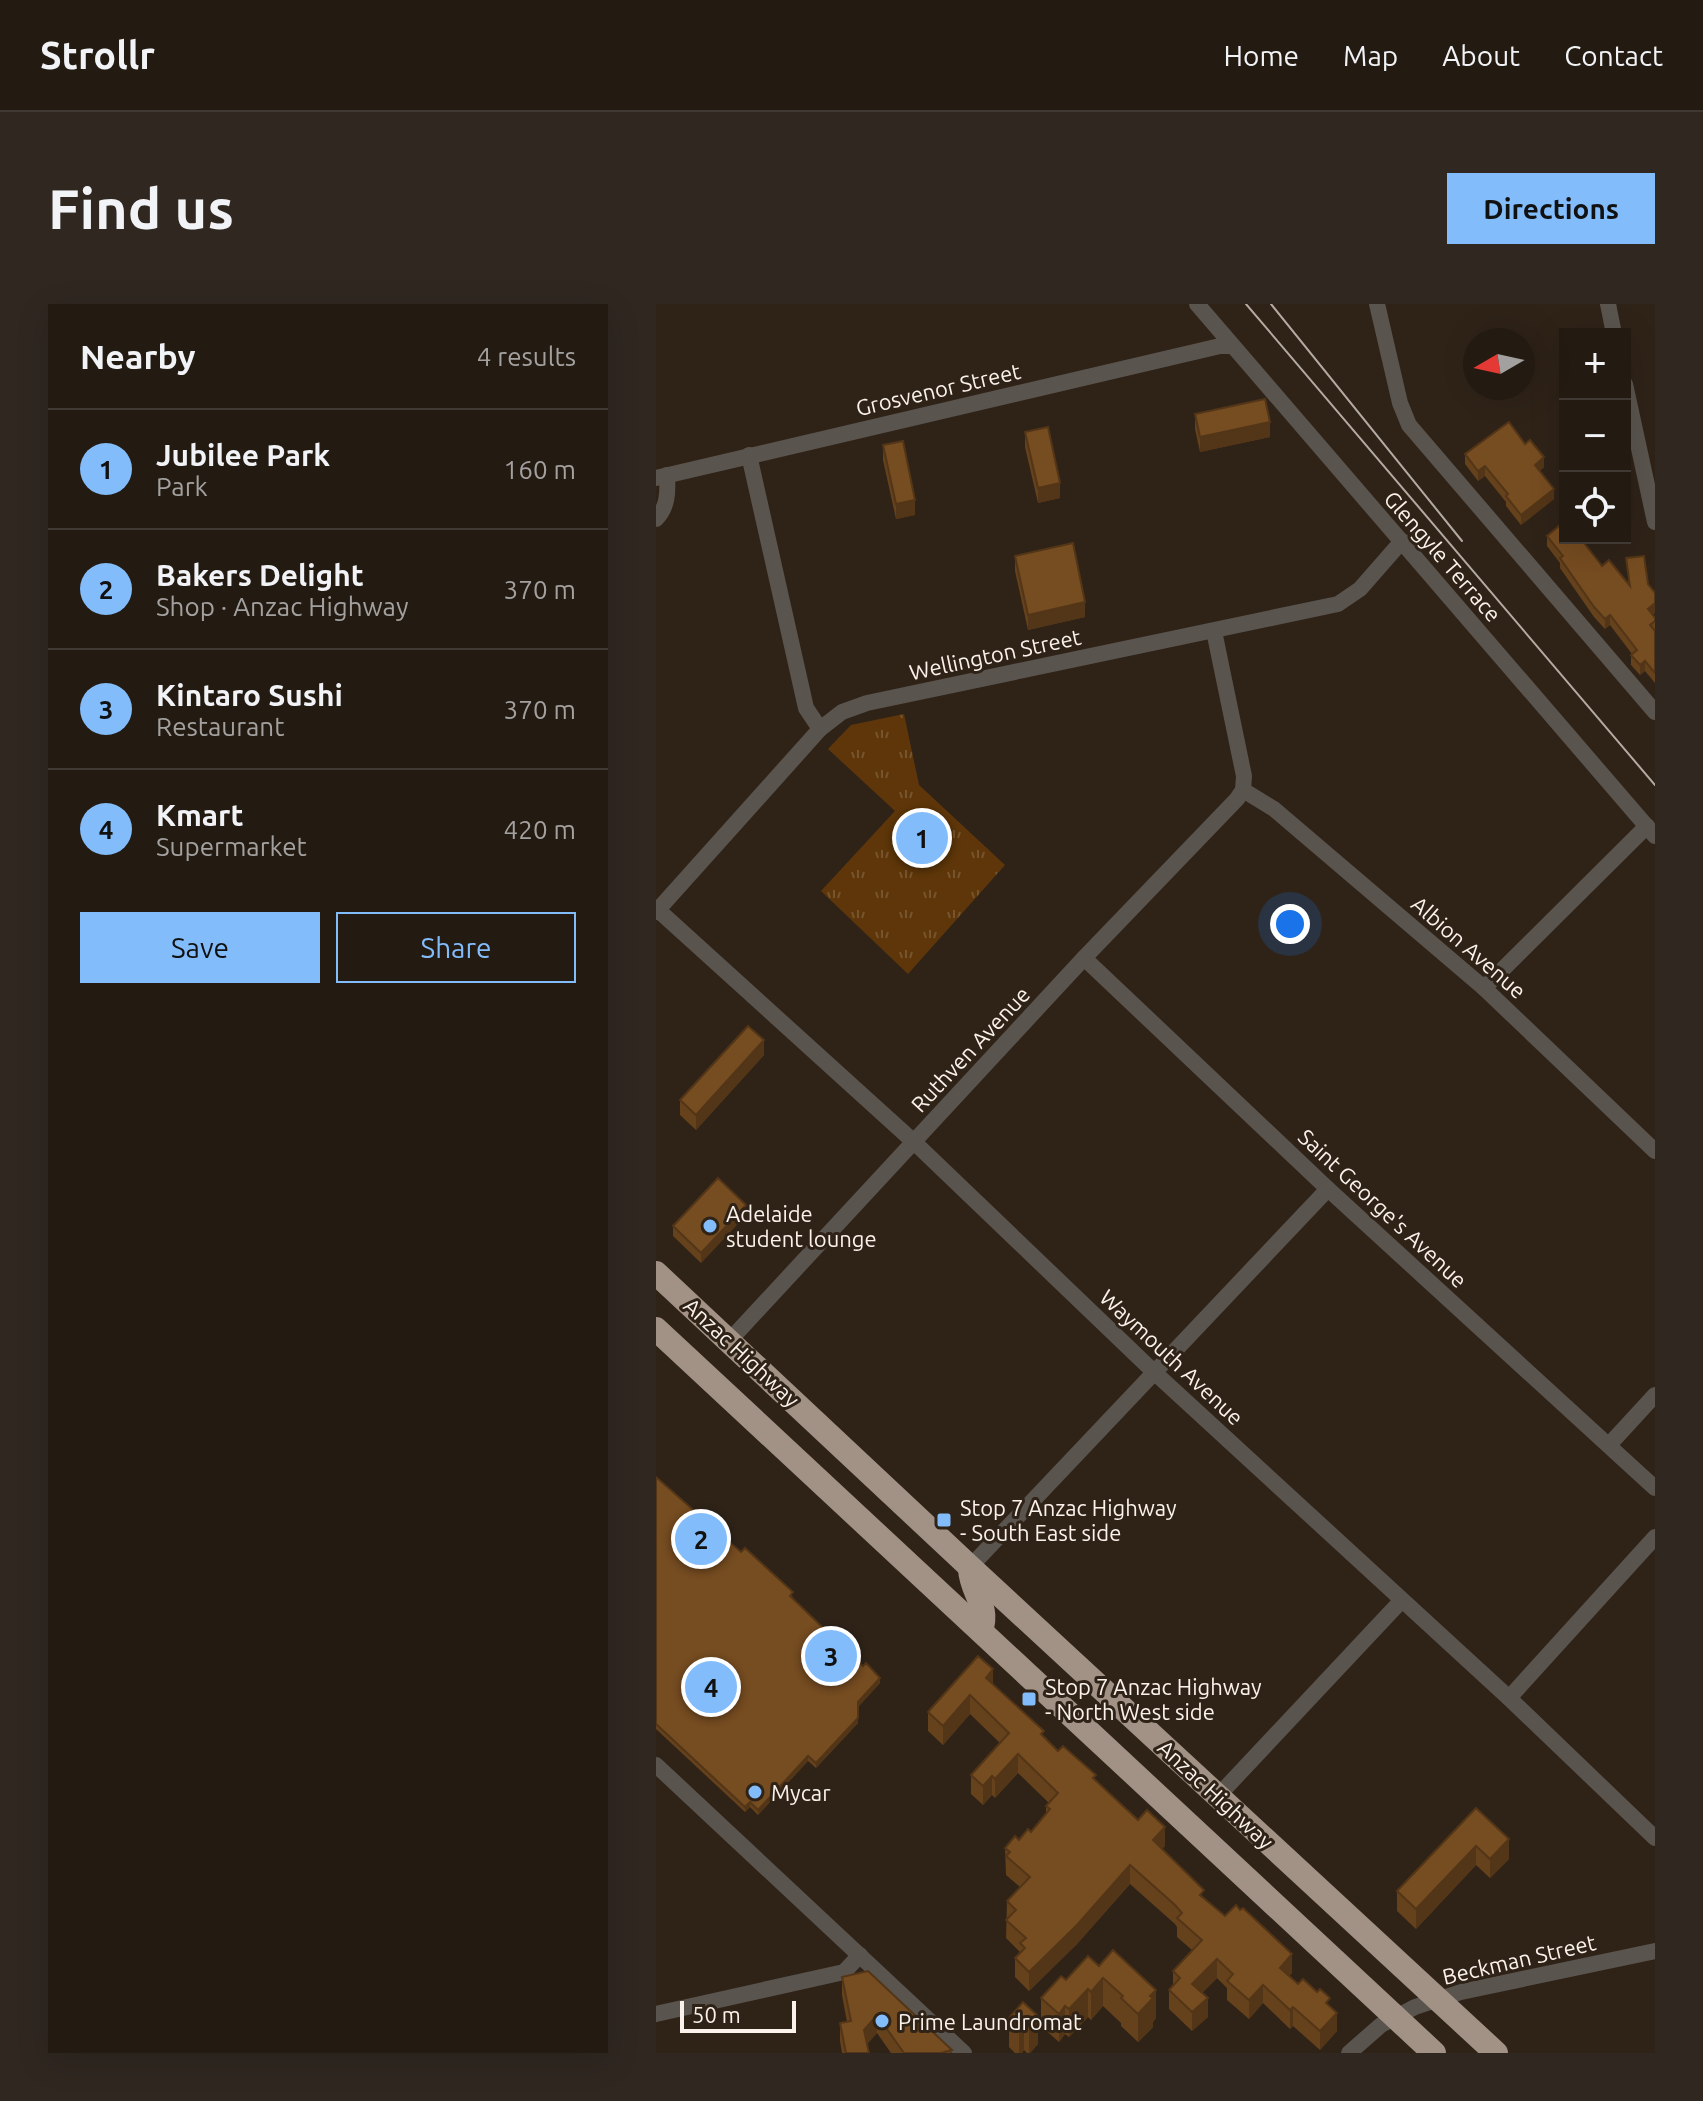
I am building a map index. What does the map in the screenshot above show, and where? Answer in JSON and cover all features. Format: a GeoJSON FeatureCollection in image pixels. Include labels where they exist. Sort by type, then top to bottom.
{"type":"FeatureCollection","features":[{"type":"Feature","properties":{"kind":"highway","name":"Anzac Highway"},"geometry":{"type":"LineString","coordinates":[[656,1273],[1496,2053]]}},
{"type":"Feature","properties":{"kind":"highway","name":"Anzac Highway"},"geometry":{"type":"LineString","coordinates":[[656,1329],[1434,2053]]}},
{"type":"Feature","properties":{"kind":"highway"},"geometry":{"type":"LineString","coordinates":[[970,1567],[970,1583],[984,1609],[985,1619],[981,1630]]}},
{"type":"Feature","properties":{"kind":"highway"},"geometry":{"type":"LineString","coordinates":[[1118,1756],[1112,1724],[1125,1711]]}},
{"type":"Feature","properties":{"kind":"highway"},"geometry":{"type":"LineString","coordinates":[[1296,1924],[1323,1893]]}},
{"type":"Feature","properties":{"kind":"street","name":"Glengyle Terrace"},"geometry":{"type":"LineString","coordinates":[[1197,304],[1651,831]]}},
{"type":"Feature","properties":{"kind":"street"},"geometry":{"type":"LineString","coordinates":[[1377,304],[1400,403],[1409,425],[1655,712]]}},
{"type":"Feature","properties":{"kind":"street"},"geometry":{"type":"LineString","coordinates":[[1608,304],[1613,328]]}},
{"type":"Feature","properties":{"kind":"street","name":"Grosvenor Street"},"geometry":{"type":"LineString","coordinates":[[662,476],[1205,349],[1231,346]]}},
{"type":"Feature","properties":{"kind":"street"},"geometry":{"type":"LineString","coordinates":[[1629,400],[1651,481],[1655,522]]}},
{"type":"Feature","properties":{"kind":"street"},"geometry":{"type":"LineString","coordinates":[[749,455],[806,708],[820,729]]}},
{"type":"Feature","properties":{"kind":"street"},"geometry":{"type":"LineString","coordinates":[[656,519],[668,494],[662,476]]}},
{"type":"Feature","properties":{"kind":"street","name":"Wellington Street"},"geometry":{"type":"LineString","coordinates":[[657,911],[820,729],[842,712],[867,703],[1338,604],[1360,589],[1402,541]]}},
{"type":"Feature","properties":{"kind":"street"},"geometry":{"type":"LineString","coordinates":[[1214,631],[1244,776],[1243,790]]}},
{"type":"Feature","properties":{"kind":"street","name":"Ruthven Avenue"},"geometry":{"type":"LineString","coordinates":[[730,1340],[1243,790]]}},
{"type":"Feature","properties":{"kind":"street","name":"Albion Avenue"},"geometry":{"type":"LineString","coordinates":[[1243,790],[1274,809],[1484,988],[1655,1151]]}},
{"type":"Feature","properties":{"kind":"street"},"geometry":{"type":"LineString","coordinates":[[1484,988],[1651,831]]}},
{"type":"Feature","properties":{"kind":"street","name":"Waymouth Avenue"},"geometry":{"type":"LineString","coordinates":[[657,911],[914,1142],[1154,1372],[1509,1698],[1655,1838]]}},
{"type":"Feature","properties":{"kind":"street","name":"Saint George's Avenue"},"geometry":{"type":"LineString","coordinates":[[1084,958],[1328,1189],[1655,1488]]}},
{"type":"Feature","properties":{"kind":"street"},"geometry":{"type":"LineString","coordinates":[[970,1567],[1328,1189]]}},
{"type":"Feature","properties":{"kind":"street"},"geometry":{"type":"LineString","coordinates":[[1609,1445],[1655,1395]]}},
{"type":"Feature","properties":{"kind":"street"},"geometry":{"type":"LineString","coordinates":[[1509,1698],[1655,1537]]}},
{"type":"Feature","properties":{"kind":"street"},"geometry":{"type":"LineString","coordinates":[[1218,1796],[1402,1600]]}},
{"type":"Feature","properties":{"kind":"street"},"geometry":{"type":"LineString","coordinates":[[656,1765],[964,2053]]}},
{"type":"Feature","properties":{"kind":"street","name":"Beckman Street"},"geometry":{"type":"LineString","coordinates":[[1349,2053],[1381,2025],[1438,1999],[1655,1951]]}},
{"type":"Feature","properties":{"kind":"street"},"geometry":{"type":"LineString","coordinates":[[656,2014],[844,1972],[860,1955]]}},
{"type":"Feature","properties":{"kind":"green space"},"geometry":{"type":"Polygon","coordinates":[[[904,714],[919,785],[1005,865],[908,974],[821,891],[895,811],[828,749],[851,725],[904,714]]]}},
{"type":"Feature","properties":{"kind":"building"},"geometry":{"type":"Polygon","coordinates":[[[1265,399],[1270,422],[1200,437],[1195,414],[1265,399]]]}},
{"type":"Feature","properties":{"kind":"building"},"geometry":{"type":"Polygon","coordinates":[[[1509,422],[1525,444],[1530,440],[1544,457],[1535,465],[1554,489],[1521,515],[1485,466],[1478,471],[1465,454],[1509,422]]]}},
{"type":"Feature","properties":{"kind":"building"},"geometry":{"type":"Polygon","coordinates":[[[1048,427],[1060,483],[1038,488],[1025,432],[1048,427]]]}},
{"type":"Feature","properties":{"kind":"building"},"geometry":{"type":"Polygon","coordinates":[[[903,441],[915,500],[896,504],[883,445],[903,441]]]}},
{"type":"Feature","properties":{"kind":"building"},"geometry":{"type":"Polygon","coordinates":[[[1559,526],[1559,544],[1585,544],[1602,566],[1609,560],[1630,586],[1626,558],[1644,556],[1648,584],[1655,593],[1655,603],[1648,609],[1655,618],[1650,625],[1655,631],[1655,673],[1645,661],[1640,665],[1631,655],[1637,650],[1610,615],[1605,619],[1594,607],[1547,536],[1559,526]]]}},
{"type":"Feature","properties":{"kind":"building"},"geometry":{"type":"Polygon","coordinates":[[[1073,543],[1085,602],[1028,615],[1015,556],[1073,543]]]}},
{"type":"Feature","properties":{"kind":"building"},"geometry":{"type":"Polygon","coordinates":[[[748,1026],[764,1040],[696,1115],[680,1100],[748,1026]]]}},
{"type":"Feature","properties":{"kind":"building","name":"Adelaide student lounge"},"geometry":{"type":"Polygon","coordinates":[[[718,1178],[746,1205],[701,1253],[673,1226],[718,1178]]]}},
{"type":"Feature","properties":{"kind":"building"},"geometry":{"type":"Polygon","coordinates":[[[656,1477],[741,1552],[745,1548],[793,1592],[790,1596],[863,1666],[866,1663],[880,1678],[858,1702],[858,1718],[816,1763],[808,1756],[758,1810],[750,1802],[745,1807],[656,1724],[656,1477]]]}},
{"type":"Feature","properties":{"kind":"building"},"geometry":{"type":"Polygon","coordinates":[[[978,1656],[993,1669],[986,1678],[1044,1731],[1041,1734],[1058,1751],[1063,1746],[1096,1775],[1093,1778],[1138,1820],[1147,1810],[1165,1827],[1153,1840],[1204,1890],[1200,1895],[1225,1916],[1236,1905],[1240,1910],[1243,1908],[1292,1954],[1280,1968],[1298,1984],[1303,1979],[1317,1992],[1320,1989],[1330,1998],[1326,2003],[1337,2013],[1320,2031],[1293,2007],[1290,2010],[1263,1985],[1249,2000],[1227,1981],[1233,1974],[1217,1959],[1192,1984],[1208,1998],[1192,2012],[1169,1990],[1180,1978],[1173,1971],[1202,1940],[1177,1918],[1182,1913],[1175,1905],[1130,1865],[1077,1925],[1029,1972],[1015,1958],[1025,1948],[1020,1943],[1026,1938],[1006,1920],[1016,1910],[1007,1901],[1030,1877],[1006,1856],[1010,1852],[1005,1848],[1015,1836],[1019,1840],[1028,1829],[1031,1832],[1050,1809],[1046,1806],[1058,1793],[1018,1754],[995,1779],[992,1776],[983,1786],[971,1775],[1009,1733],[970,1695],[943,1726],[928,1712],[978,1656]]]}},
{"type":"Feature","properties":{"kind":"building"},"geometry":{"type":"Polygon","coordinates":[[[1476,1808],[1509,1839],[1490,1859],[1476,1846],[1416,1909],[1397,1891],[1476,1808]]]}},
{"type":"Feature","properties":{"kind":"building"},"geometry":{"type":"Polygon","coordinates":[[[1113,1950],[1156,1990],[1138,2014],[1103,1978],[1091,1992],[1088,1989],[1069,2009],[1065,2006],[1059,2014],[1041,1998],[1061,1976],[1066,1980],[1088,1956],[1099,1966],[1113,1950]]]}},
{"type":"Feature","properties":{"kind":"building"},"geometry":{"type":"Polygon","coordinates":[[[868,1971],[952,2050],[904,2053],[877,2015],[864,2030],[869,2053],[846,2053],[840,2023],[851,2021],[842,1977],[868,1971]]]}},
{"type":"Feature","properties":{"kind":"building"},"geometry":{"type":"Polygon","coordinates":[[[1023,2002],[1038,2016],[1029,2026],[1024,2022],[1019,2028],[1009,2018],[1023,2002]]]}},
{"type":"Feature","properties":{"kind":"tram line"},"geometry":{"type":"LineString","coordinates":[[1246,304],[1655,785]]}},
{"type":"Feature","properties":{"kind":"tram line"},"geometry":{"type":"LineString","coordinates":[[1271,304],[1462,541]]}},
{"type":"Feature","properties":{"kind":"place","name":"Jubilee Park"},"geometry":{"type":"Point","coordinates":[922,838]}},
{"type":"Feature","properties":{"kind":"place","name":"Adelaide student lounge"},"geometry":{"type":"Point","coordinates":[710,1226]}},
{"type":"Feature","properties":{"kind":"place","name":"Stop 7 Anzac Highway - South East side"},"geometry":{"type":"Point","coordinates":[944,1520]}},
{"type":"Feature","properties":{"kind":"place","name":"Bakers Delight"},"geometry":{"type":"Point","coordinates":[701,1539]}},
{"type":"Feature","properties":{"kind":"place","name":"Kintaro Sushi"},"geometry":{"type":"Point","coordinates":[831,1656]}},
{"type":"Feature","properties":{"kind":"place","name":"Kmart"},"geometry":{"type":"Point","coordinates":[711,1687]}},
{"type":"Feature","properties":{"kind":"place","name":"Stop 7 Anzac Highway - North West side"},"geometry":{"type":"Point","coordinates":[1029,1699]}},
{"type":"Feature","properties":{"kind":"place","name":"Mycar"},"geometry":{"type":"Point","coordinates":[755,1792]}},
{"type":"Feature","properties":{"kind":"place","name":"Prime Laundromat"},"geometry":{"type":"Point","coordinates":[882,2021]}}]}
